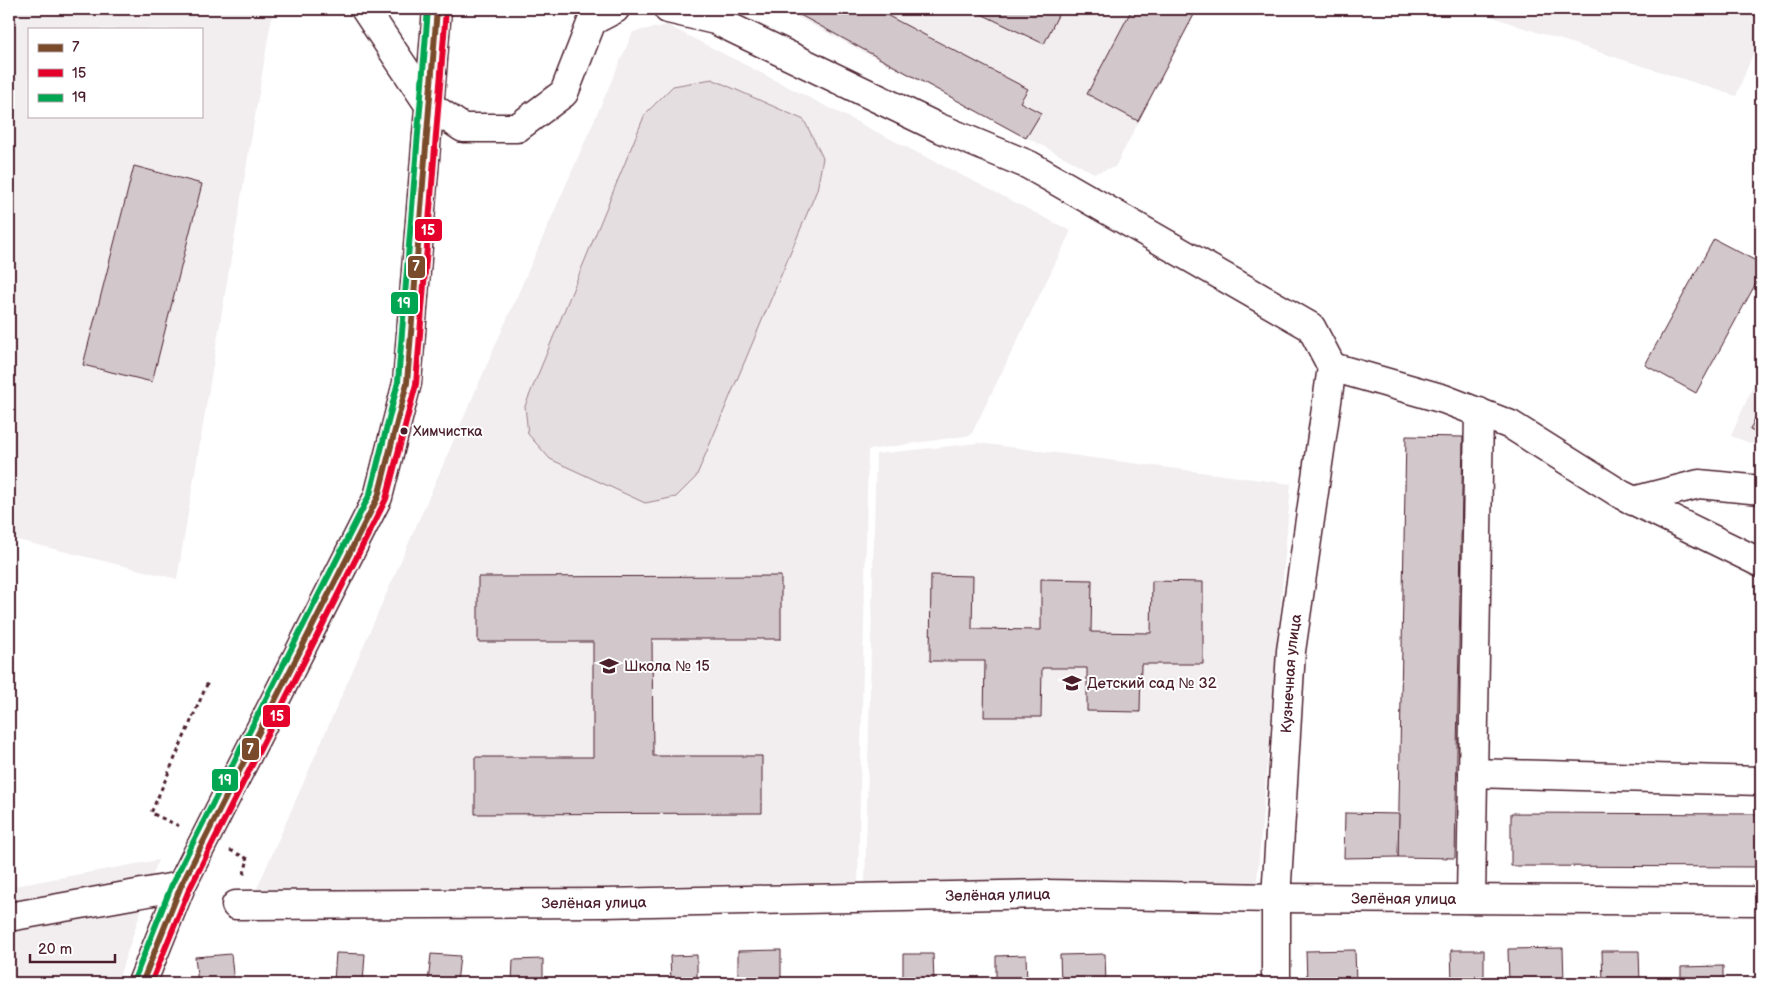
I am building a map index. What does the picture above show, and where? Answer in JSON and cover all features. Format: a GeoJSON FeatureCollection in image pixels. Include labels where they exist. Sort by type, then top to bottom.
{"type":"FeatureCollection","features":[{"type":"Feature","properties":{"kind":"street"},"geometry":{"type":"LineString","coordinates":[[365,9],[429,105],[463,128],[517,128],[564,93],[592,21],[616,9]]}},
{"type":"Feature","properties":{"kind":"street"},"geometry":{"type":"LineString","coordinates":[[142,983],[181,886],[378,497],[407,383],[437,9]]}},
{"type":"Feature","properties":{"kind":"street"},"geometry":{"type":"LineString","coordinates":[[668,9],[715,20],[938,127],[1029,165],[1311,326],[1332,367],[1444,398],[1511,425],[1633,500],[1761,563]]}},
{"type":"Feature","properties":{"kind":"street","name":"Кузнечная улица"},"geometry":{"type":"LineString","coordinates":[[1276,983],[1276,898],[1291,651],[1332,367]]}},
{"type":"Feature","properties":{"kind":"street"},"geometry":{"type":"LineString","coordinates":[[1471,898],[1479,412]]}},
{"type":"Feature","properties":{"kind":"street"},"geometry":{"type":"LineString","coordinates":[[1633,500],[1699,484],[1761,490]]}},
{"type":"Feature","properties":{"kind":"street"},"geometry":{"type":"LineString","coordinates":[[1473,774],[1761,781]]}},
{"type":"Feature","properties":{"kind":"street"},"geometry":{"type":"LineString","coordinates":[[9,917],[181,886]]}},
{"type":"Feature","properties":{"kind":"street","name":"Зелёная улица"},"geometry":{"type":"LineString","coordinates":[[236,906],[604,904],[1046,894],[1276,898],[1761,901]]}},
{"type":"Feature","properties":{"kind":"shaded area"},"geometry":{"type":"Polygon","coordinates":[[[9,9],[273,9],[177,579],[9,538],[9,9]]]}},
{"type":"Feature","properties":{"kind":"shaded area"},"geometry":{"type":"Polygon","coordinates":[[[782,9],[1198,9],[1115,167],[1094,173],[782,9]]]}},
{"type":"Feature","properties":{"kind":"shaded area"},"geometry":{"type":"Polygon","coordinates":[[[1471,9],[1761,9],[1761,34],[1736,96],[1471,9]]]}},
{"type":"Feature","properties":{"kind":"shaded area","name":"Школа № 15"},"geometry":{"type":"Polygon","coordinates":[[[667,25],[1071,231],[971,435],[868,450],[858,882],[255,893],[633,32],[667,25]]]}},
{"type":"Feature","properties":{"kind":"shaded area"},"geometry":{"type":"Polygon","coordinates":[[[712,79],[804,120],[823,158],[817,190],[696,477],[676,497],[645,503],[550,459],[528,434],[525,406],[645,114],[673,86],[712,79]]]}},
{"type":"Feature","properties":{"kind":"shaded area"},"geometry":{"type":"Polygon","coordinates":[[[1761,368],[1761,447],[1731,436],[1761,368]]]}},
{"type":"Feature","properties":{"kind":"shaded area","name":"Детский сад № 32"},"geometry":{"type":"Polygon","coordinates":[[[979,443],[1291,484],[1257,882],[865,883],[876,454],[979,443]]]}},
{"type":"Feature","properties":{"kind":"shaded area"},"geometry":{"type":"Polygon","coordinates":[[[158,860],[117,983],[9,983],[9,887],[158,860]]]}},
{"type":"Feature","properties":{"kind":"building"},"geometry":{"type":"Polygon","coordinates":[[[789,9],[875,9],[1028,89],[1020,102],[1041,113],[1026,138],[789,9]]]}},
{"type":"Feature","properties":{"kind":"building"},"geometry":{"type":"Polygon","coordinates":[[[978,9],[1061,9],[1044,44],[977,12],[978,9]]]}},
{"type":"Feature","properties":{"kind":"building"},"geometry":{"type":"Polygon","coordinates":[[[1132,9],[1197,9],[1138,121],[1087,94],[1132,9]]]}},
{"type":"Feature","properties":{"kind":"building"},"geometry":{"type":"Polygon","coordinates":[[[134,166],[202,184],[152,382],[83,365],[134,166]]]}},
{"type":"Feature","properties":{"kind":"building"},"geometry":{"type":"Polygon","coordinates":[[[1714,239],[1760,263],[1761,261],[1761,274],[1696,393],[1645,365],[1714,239]]]}},
{"type":"Feature","properties":{"kind":"building"},"geometry":{"type":"Polygon","coordinates":[[[1761,404],[1761,435],[1750,430],[1761,404]]]}},
{"type":"Feature","properties":{"kind":"building"},"geometry":{"type":"Polygon","coordinates":[[[1406,436],[1463,437],[1455,858],[1398,857],[1406,436]]]}},
{"type":"Feature","properties":{"kind":"building"},"geometry":{"type":"Polygon","coordinates":[[[931,575],[973,576],[972,629],[1041,630],[1041,579],[1092,580],[1091,632],[1151,633],[1152,581],[1203,582],[1203,664],[1141,664],[1140,712],[1087,711],[1087,668],[1042,668],[1041,717],[984,717],[985,661],[930,661],[931,575]]]}},
{"type":"Feature","properties":{"kind":"building"},"geometry":{"type":"Polygon","coordinates":[[[781,576],[781,639],[652,639],[653,756],[762,756],[762,813],[475,814],[475,757],[593,757],[593,642],[478,642],[478,577],[781,576]]]}},
{"type":"Feature","properties":{"kind":"building"},"geometry":{"type":"Polygon","coordinates":[[[1345,813],[1399,814],[1398,857],[1344,858],[1345,813]]]}},
{"type":"Feature","properties":{"kind":"building"},"geometry":{"type":"Polygon","coordinates":[[[1511,813],[1761,814],[1761,867],[1511,866],[1511,813]]]}},
{"type":"Feature","properties":{"kind":"building"},"geometry":{"type":"Polygon","coordinates":[[[1563,948],[1564,983],[1509,983],[1508,949],[1563,948]]]}},
{"type":"Feature","properties":{"kind":"building"},"geometry":{"type":"Polygon","coordinates":[[[781,950],[781,983],[738,983],[738,951],[781,950]]]}},
{"type":"Feature","properties":{"kind":"building"},"geometry":{"type":"Polygon","coordinates":[[[1355,950],[1356,983],[1307,983],[1306,951],[1355,950]]]}},
{"type":"Feature","properties":{"kind":"building"},"geometry":{"type":"Polygon","coordinates":[[[1451,950],[1484,950],[1484,983],[1452,983],[1451,950]]]}},
{"type":"Feature","properties":{"kind":"building"},"geometry":{"type":"Polygon","coordinates":[[[1602,951],[1639,951],[1640,983],[1603,983],[1602,951]]]}},
{"type":"Feature","properties":{"kind":"building"},"geometry":{"type":"Polygon","coordinates":[[[336,953],[365,954],[363,983],[334,981],[336,953]]]}},
{"type":"Feature","properties":{"kind":"building"},"geometry":{"type":"Polygon","coordinates":[[[231,954],[234,983],[198,983],[195,957],[231,954]]]}},
{"type":"Feature","properties":{"kind":"building"},"geometry":{"type":"Polygon","coordinates":[[[431,954],[460,956],[457,983],[428,983],[431,954]]]}},
{"type":"Feature","properties":{"kind":"building"},"geometry":{"type":"Polygon","coordinates":[[[903,954],[933,954],[934,983],[903,983],[903,954]]]}},
{"type":"Feature","properties":{"kind":"building"},"geometry":{"type":"Polygon","coordinates":[[[1105,954],[1106,983],[1061,983],[1060,955],[1105,954]]]}},
{"type":"Feature","properties":{"kind":"building"},"geometry":{"type":"Polygon","coordinates":[[[697,955],[697,983],[671,983],[670,956],[697,955]]]}},
{"type":"Feature","properties":{"kind":"building"},"geometry":{"type":"Polygon","coordinates":[[[1026,955],[1027,983],[996,983],[996,956],[1026,955]]]}},
{"type":"Feature","properties":{"kind":"building"},"geometry":{"type":"Polygon","coordinates":[[[543,959],[543,983],[512,983],[513,960],[543,959]]]}},
{"type":"Feature","properties":{"kind":"building"},"geometry":{"type":"Polygon","coordinates":[[[1723,966],[1723,983],[1681,983],[1681,967],[1723,966]]]}},
{"type":"Feature","properties":{"kind":"transit line","name":"19"},"geometry":{"type":"LineString","coordinates":[[134,980],[173,882],[370,494],[398,382],[428,9]]}},
{"type":"Feature","properties":{"kind":"transit line","name":"7"},"geometry":{"type":"LineString","coordinates":[[142,983],[181,886],[378,497],[407,383],[437,9]]}},
{"type":"Feature","properties":{"kind":"transit line","name":"15"},"geometry":{"type":"LineString","coordinates":[[151,983],[189,890],[386,499],[416,384],[446,10]]}},
{"type":"Feature","properties":{"kind":"place","name":"Химчистка"},"geometry":{"type":"Point","coordinates":[404,431]}},
{"type":"Feature","properties":{"kind":"place","name":"Школа № 15"},"geometry":{"type":"Point","coordinates":[609,666]}},
{"type":"Feature","properties":{"kind":"place","name":"Детский сад № 32"},"geometry":{"type":"Point","coordinates":[1072,683]}}]}
